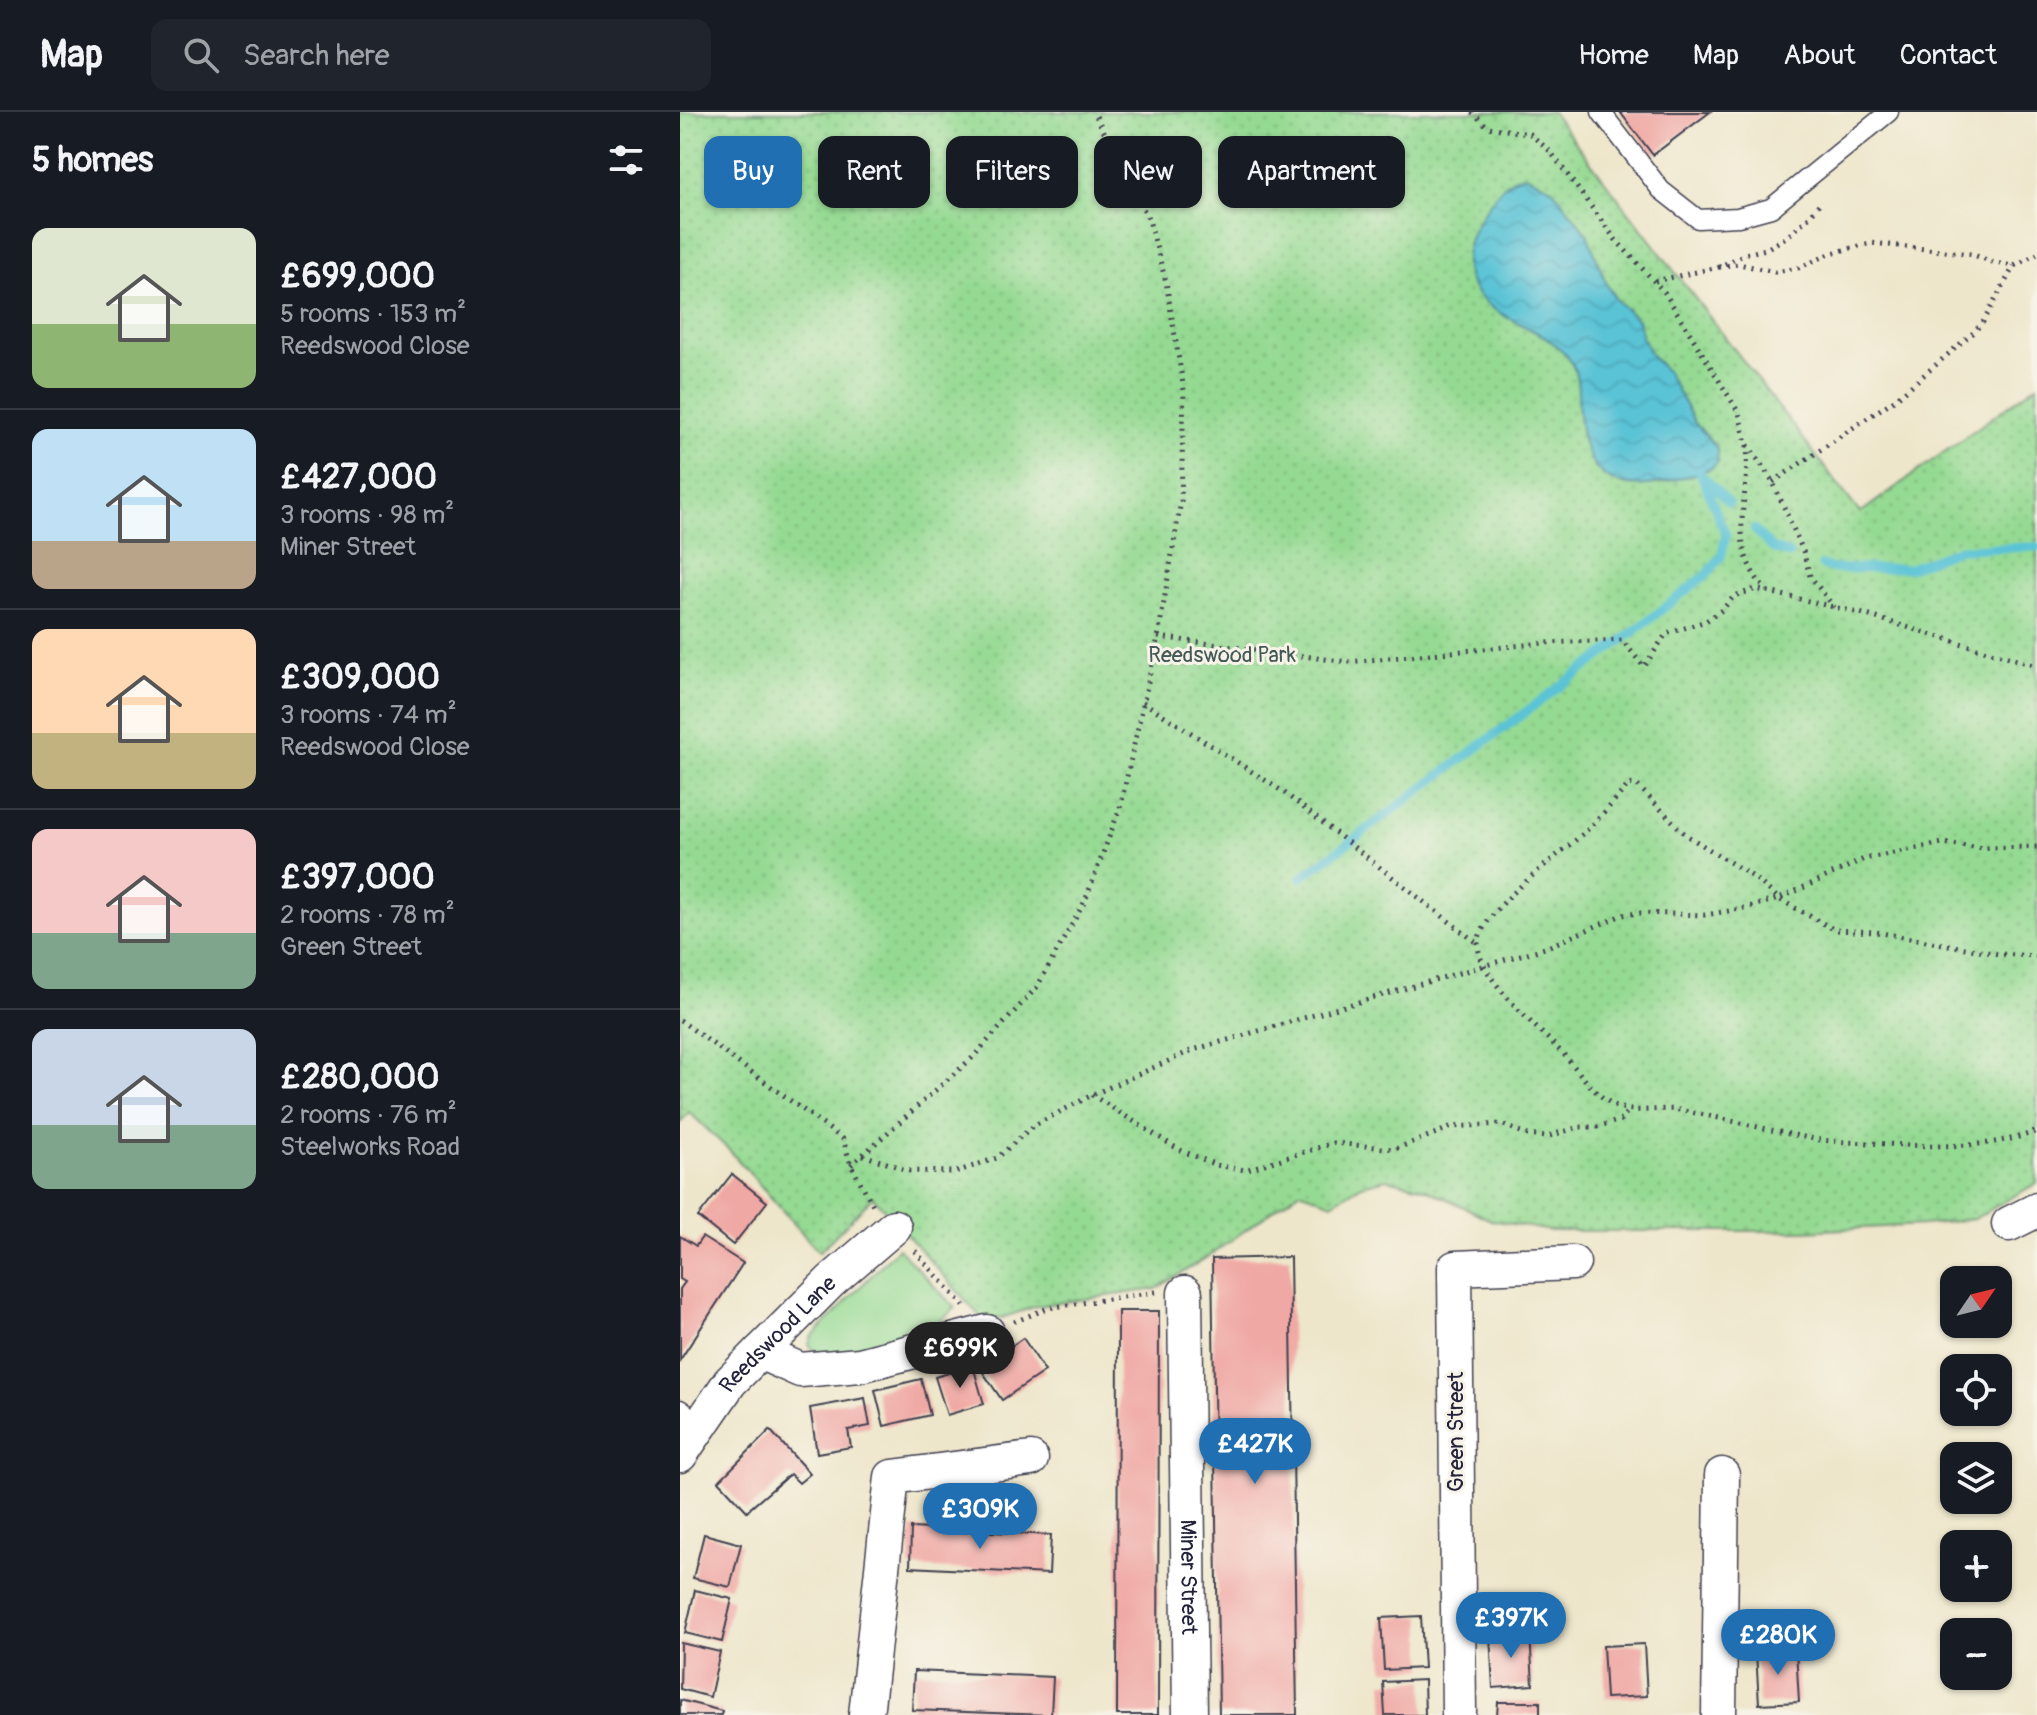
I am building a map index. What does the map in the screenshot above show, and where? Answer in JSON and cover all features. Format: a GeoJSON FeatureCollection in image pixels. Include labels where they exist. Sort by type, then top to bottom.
{"type":"FeatureCollection","features":[{"type":"Feature","properties":{"kind":"street","name":"Reedswood Lane"},"geometry":{"type":"LineString","coordinates":[[680,1455],[691,1417],[831,1281],[894,1227]]}},
{"type":"Feature","properties":{"kind":"street","name":"Green Street"},"geometry":{"type":"LineString","coordinates":[[1459,1715],[1455,1268],[1573,1263]]}},
{"type":"Feature","properties":{"kind":"street","name":"Miner Street"},"geometry":{"type":"LineString","coordinates":[[1185,1293],[1190,1715]]}},
{"type":"Feature","properties":{"kind":"street"},"geometry":{"type":"LineString","coordinates":[[760,1352],[800,1370],[860,1365],[987,1332]]}},
{"type":"Feature","properties":{"kind":"street"},"geometry":{"type":"LineString","coordinates":[[866,1715],[892,1477],[1031,1459]]}},
{"type":"Feature","properties":{"kind":"street"},"geometry":{"type":"LineString","coordinates":[[1719,1715],[1722,1475]]}},
{"type":"Feature","properties":{"kind":"lane"},"geometry":{"type":"LineString","coordinates":[[1601,112],[1661,190],[1698,219],[1738,217],[1771,208],[1889,112]]}},
{"type":"Feature","properties":{"kind":"path"},"geometry":{"type":"LineString","coordinates":[[851,1165],[972,1058],[1037,987],[1085,901],[1120,808],[1158,637],[1181,501],[1184,390],[1166,282],[1149,220],[1094,112]]}},
{"type":"Feature","properties":{"kind":"path"},"geometry":{"type":"LineString","coordinates":[[1472,112],[1488,127],[1530,134],[1550,151],[1615,239],[1671,302],[1739,413],[1746,442],[1740,531],[1747,564],[1767,592]]}},
{"type":"Feature","properties":{"kind":"path"},"geometry":{"type":"LineString","coordinates":[[1719,267],[1739,264],[1775,272],[1798,268],[1832,253],[1871,243],[1971,254],[2014,266]]}},
{"type":"Feature","properties":{"kind":"path"},"geometry":{"type":"LineString","coordinates":[[1773,482],[1897,398],[1951,353],[1983,322],[2014,266],[2037,254]]}},
{"type":"Feature","properties":{"kind":"path"},"geometry":{"type":"LineString","coordinates":[[1746,442],[1773,482],[1803,551],[1810,576],[1834,607]]}},
{"type":"Feature","properties":{"kind":"path"},"geometry":{"type":"LineString","coordinates":[[1158,637],[1348,662],[1545,643],[1622,640],[1644,667],[1666,634],[1706,621],[1722,610],[1734,596],[1756,589],[1834,607],[2037,666]]}},
{"type":"Feature","properties":{"kind":"path"},"geometry":{"type":"LineString","coordinates":[[1143,702],[1282,791],[1478,944],[1486,964],[1521,1015],[1606,1100],[1621,1108],[1671,1109],[1817,1140],[1975,1144],[2037,1131]]}},
{"type":"Feature","properties":{"kind":"path"},"geometry":{"type":"LineString","coordinates":[[1478,944],[1484,927],[1516,890],[1585,832],[1629,784],[1637,785],[1686,835],[1755,878],[1779,899],[1835,930],[1876,932],[1998,954],[2037,956]]}},
{"type":"Feature","properties":{"kind":"path"},"geometry":{"type":"LineString","coordinates":[[863,1155],[910,1171],[956,1172],[997,1158],[1033,1126],[1092,1095],[1193,1050],[1545,948],[1622,915],[1705,915],[1779,899],[1864,859],[1917,847],[1943,843],[1982,848],[2037,847]]}},
{"type":"Feature","properties":{"kind":"path"},"geometry":{"type":"LineString","coordinates":[[680,1020],[843,1139],[851,1165],[870,1202],[987,1332],[1048,1308],[1158,1291],[1185,1293]]}},
{"type":"Feature","properties":{"kind":"path"},"geometry":{"type":"LineString","coordinates":[[1092,1095],[1178,1149],[1216,1165],[1245,1170],[1334,1143],[1395,1149],[1452,1127],[1501,1124],[1528,1135],[1546,1137],[1579,1127],[1597,1127],[1621,1120],[1630,1109]]}},
{"type":"Feature","properties":{"kind":"green space","name":"Reedswood Park"},"geometry":{"type":"Polygon","coordinates":[[[680,112],[1552,112],[1860,513],[2037,385],[2037,1183],[1974,1219],[1924,1225],[1803,1231],[1550,1231],[1491,1220],[1424,1188],[1387,1179],[1362,1185],[1332,1203],[1300,1191],[1212,1254],[1156,1289],[1037,1306],[986,1323],[873,1197],[819,1252],[730,1151],[689,1112],[680,1123],[680,112]]]}},
{"type":"Feature","properties":{"kind":"green space"},"geometry":{"type":"Polygon","coordinates":[[[898,1248],[955,1308],[920,1337],[832,1355],[815,1351],[809,1345],[811,1338],[898,1248]]]}},
{"type":"Feature","properties":{"kind":"water"},"geometry":{"type":"Polygon","coordinates":[[[1525,175],[1552,188],[1587,234],[1607,285],[1617,301],[1638,320],[1651,355],[1667,372],[1695,423],[1717,448],[1718,462],[1712,468],[1642,485],[1623,484],[1606,477],[1593,464],[1584,443],[1577,382],[1571,362],[1553,343],[1490,306],[1471,284],[1466,258],[1474,230],[1500,190],[1512,180],[1525,175]]]}},
{"type":"Feature","properties":{"kind":"building"},"geometry":{"type":"Polygon","coordinates":[[[1620,112],[1710,112],[1653,155],[1620,112]]]}},
{"type":"Feature","properties":{"kind":"building"},"geometry":{"type":"Polygon","coordinates":[[[732,1174],[767,1202],[733,1245],[698,1217],[732,1174]]]}},
{"type":"Feature","properties":{"kind":"building"},"geometry":{"type":"Polygon","coordinates":[[[680,1236],[696,1246],[702,1237],[743,1263],[680,1360],[680,1289],[685,1282],[680,1279],[680,1236]]]}},
{"type":"Feature","properties":{"kind":"building"},"geometry":{"type":"Polygon","coordinates":[[[1290,1257],[1297,1715],[1219,1715],[1212,1259],[1290,1257]]]}},
{"type":"Feature","properties":{"kind":"building"},"geometry":{"type":"Polygon","coordinates":[[[1118,1311],[1159,1311],[1158,1715],[1117,1715],[1118,1311]]]}},
{"type":"Feature","properties":{"kind":"building"},"geometry":{"type":"Polygon","coordinates":[[[1023,1338],[1045,1371],[1002,1400],[980,1368],[1023,1338]]]}},
{"type":"Feature","properties":{"kind":"building"},"geometry":{"type":"Polygon","coordinates":[[[973,1366],[984,1404],[947,1415],[935,1377],[973,1366]]]}},
{"type":"Feature","properties":{"kind":"building"},"geometry":{"type":"Polygon","coordinates":[[[921,1379],[930,1415],[884,1426],[875,1390],[921,1379]]]}},
{"type":"Feature","properties":{"kind":"building"},"geometry":{"type":"Polygon","coordinates":[[[865,1398],[870,1426],[848,1430],[851,1447],[817,1453],[810,1408],[865,1398]]]}},
{"type":"Feature","properties":{"kind":"building"},"geometry":{"type":"Polygon","coordinates":[[[770,1430],[810,1474],[799,1483],[790,1474],[747,1511],[719,1481],[770,1430]]]}},
{"type":"Feature","properties":{"kind":"building"},"geometry":{"type":"Polygon","coordinates":[[[911,1528],[1051,1535],[1049,1574],[910,1567],[911,1528]]]}},
{"type":"Feature","properties":{"kind":"building"},"geometry":{"type":"Polygon","coordinates":[[[704,1534],[741,1544],[730,1587],[693,1578],[704,1534]]]}},
{"type":"Feature","properties":{"kind":"building"},"geometry":{"type":"Polygon","coordinates":[[[695,1590],[732,1599],[722,1642],[685,1633],[695,1590]]]}},
{"type":"Feature","properties":{"kind":"building"},"geometry":{"type":"Polygon","coordinates":[[[1421,1616],[1424,1668],[1384,1670],[1381,1618],[1421,1616]]]}},
{"type":"Feature","properties":{"kind":"building"},"geometry":{"type":"Polygon","coordinates":[[[1530,1633],[1533,1685],[1493,1688],[1490,1635],[1530,1633]]]}},
{"type":"Feature","properties":{"kind":"building"},"geometry":{"type":"Polygon","coordinates":[[[681,1643],[720,1652],[710,1697],[680,1689],[681,1643]]]}},
{"type":"Feature","properties":{"kind":"building"},"geometry":{"type":"Polygon","coordinates":[[[1644,1644],[1647,1696],[1606,1698],[1603,1646],[1644,1644]]]}},
{"type":"Feature","properties":{"kind":"building"},"geometry":{"type":"Polygon","coordinates":[[[1796,1650],[1799,1702],[1759,1704],[1756,1652],[1796,1650]]]}},
{"type":"Feature","properties":{"kind":"building"},"geometry":{"type":"Polygon","coordinates":[[[914,1671],[1053,1677],[1051,1715],[912,1710],[914,1671]]]}},
{"type":"Feature","properties":{"kind":"building"},"geometry":{"type":"Polygon","coordinates":[[[1424,1680],[1425,1715],[1385,1715],[1383,1682],[1424,1680]]]}},
{"type":"Feature","properties":{"kind":"building"},"geometry":{"type":"Polygon","coordinates":[[[680,1700],[722,1711],[721,1715],[680,1715],[680,1700]]]}},
{"type":"Feature","properties":{"kind":"building"},"geometry":{"type":"Polygon","coordinates":[[[1498,1702],[1540,1702],[1540,1715],[1497,1715],[1498,1702]]]}},
{"type":"Feature","properties":{"kind":"waterway"},"geometry":{"type":"LineString","coordinates":[[1301,878],[1706,575],[1721,557],[1726,535],[1700,472]]}},
{"type":"Feature","properties":{"kind":"waterway"},"geometry":{"type":"LineString","coordinates":[[1705,478],[1729,503]]}},
{"type":"Feature","properties":{"kind":"waterway"},"geometry":{"type":"LineString","coordinates":[[1754,529],[1772,548],[1789,554]]}},
{"type":"Feature","properties":{"kind":"waterway"},"geometry":{"type":"LineString","coordinates":[[1822,565],[1834,569],[1910,568],[1960,549],[2037,547]]}}]}
